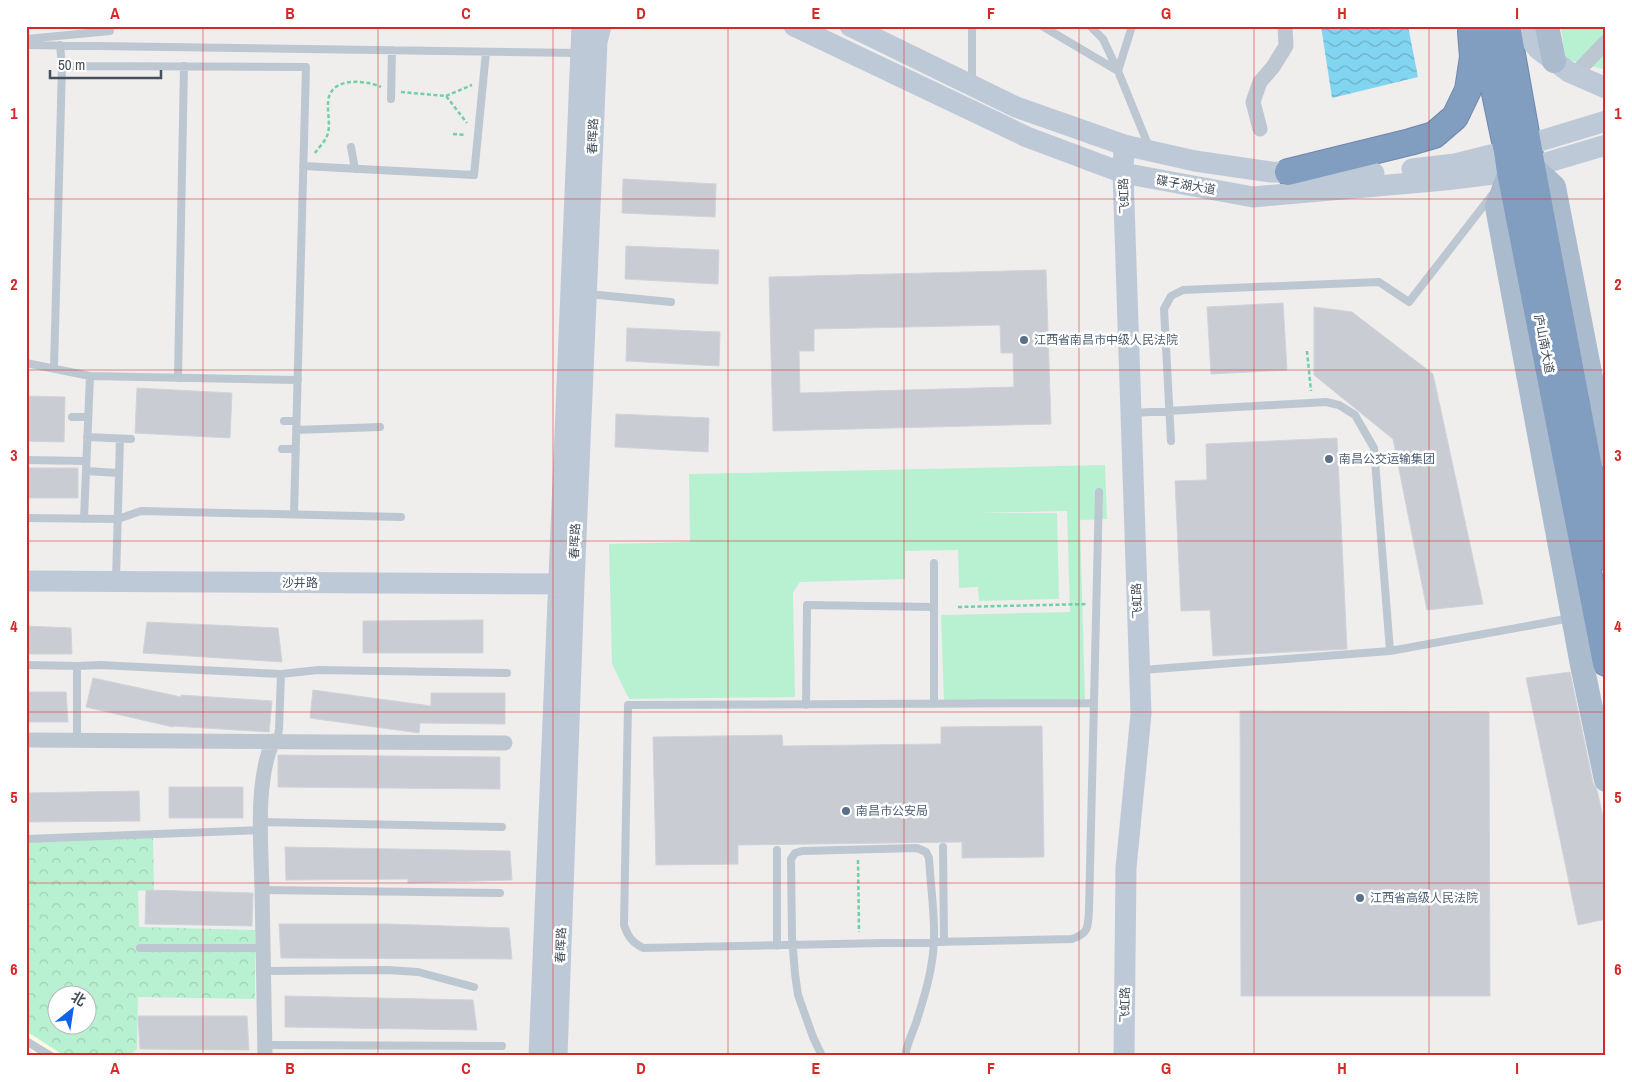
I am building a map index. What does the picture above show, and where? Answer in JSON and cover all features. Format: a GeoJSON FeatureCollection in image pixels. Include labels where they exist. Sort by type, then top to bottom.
{"type":"FeatureCollection","features":[{"type":"Feature","properties":{"kind":"highway"},"geometry":{"type":"LineString","coordinates":[[1288,172],[1410,142],[1434,134],[1455,117],[1468,90],[1473,57],[1471,26]]}},
{"type":"Feature","properties":{"kind":"highway","name":"庐山南大道"},"geometry":{"type":"LineString","coordinates":[[1481,26],[1519,158],[1606,558]]}},
{"type":"Feature","properties":{"kind":"highway","name":"庐山南大道"},"geometry":{"type":"LineString","coordinates":[[1507,26],[1519,158],[1584,613],[1606,662]]}},
{"type":"Feature","properties":{"kind":"main road"},"geometry":{"type":"LineString","coordinates":[[1547,26],[1554,61]]}},
{"type":"Feature","properties":{"kind":"main road"},"geometry":{"type":"LineString","coordinates":[[1519,158],[1554,187],[1606,455]]}},
{"type":"Feature","properties":{"kind":"main road"},"geometry":{"type":"LineString","coordinates":[[1584,613],[1606,780]]}},
{"type":"Feature","properties":{"kind":"street","name":"春晖路"},"geometry":{"type":"LineString","coordinates":[[557,1056],[566,584],[582,26]]}},
{"type":"Feature","properties":{"kind":"street","name":"春晖路"},"geometry":{"type":"LineString","coordinates":[[539,1056],[566,584],[586,294],[597,42],[601,26]]}},
{"type":"Feature","properties":{"kind":"street","name":"碟子湖大道"},"geometry":{"type":"LineString","coordinates":[[794,26],[1027,137],[1123,173],[1253,197],[1445,180],[1519,158],[1606,121]]}},
{"type":"Feature","properties":{"kind":"street","name":"碟子湖大道"},"geometry":{"type":"LineString","coordinates":[[850,26],[1016,108],[1124,145],[1195,161],[1271,172],[1365,174],[1519,158],[1606,145]]}},
{"type":"Feature","properties":{"kind":"street"},"geometry":{"type":"LineString","coordinates":[[1260,129],[1252,102],[1260,82],[1273,68],[1286,46],[1285,26]]}},
{"type":"Feature","properties":{"kind":"street"},"geometry":{"type":"LineString","coordinates":[[1520,26],[1538,49],[1569,72],[1606,88]]}},
{"type":"Feature","properties":{"kind":"street"},"geometry":{"type":"LineString","coordinates":[[1580,69],[1606,42]]}},
{"type":"Feature","properties":{"kind":"street","name":"飞虹路"},"geometry":{"type":"LineString","coordinates":[[1124,145],[1123,173],[1141,714],[1126,868],[1124,1056]]}},
{"type":"Feature","properties":{"kind":"street","name":"沙井路"},"geometry":{"type":"LineString","coordinates":[[26,581],[566,584]]}},
{"type":"Feature","properties":{"kind":"street"},"geometry":{"type":"LineString","coordinates":[[26,740],[504,742]]}},
{"type":"Feature","properties":{"kind":"street"},"geometry":{"type":"LineString","coordinates":[[265,1050],[261,826],[264,768],[267,753],[273,741]]}},
{"type":"Feature","properties":{"kind":"lane"},"geometry":{"type":"LineString","coordinates":[[972,26],[972,86]]}},
{"type":"Feature","properties":{"kind":"lane"},"geometry":{"type":"LineString","coordinates":[[1042,26],[1118,71]]}},
{"type":"Feature","properties":{"kind":"lane"},"geometry":{"type":"LineString","coordinates":[[1090,26],[1103,39],[1151,151]]}},
{"type":"Feature","properties":{"kind":"lane"},"geometry":{"type":"LineString","coordinates":[[1118,71],[1132,26]]}},
{"type":"Feature","properties":{"kind":"lane"},"geometry":{"type":"LineString","coordinates":[[26,39],[110,31]]}},
{"type":"Feature","properties":{"kind":"lane"},"geometry":{"type":"LineString","coordinates":[[26,45],[580,53]]}},
{"type":"Feature","properties":{"kind":"lane"},"geometry":{"type":"LineString","coordinates":[[54,368],[62,66],[60,45]]}},
{"type":"Feature","properties":{"kind":"lane"},"geometry":{"type":"LineString","coordinates":[[391,95],[392,50]]}},
{"type":"Feature","properties":{"kind":"lane"},"geometry":{"type":"LineString","coordinates":[[304,166],[474,175],[486,52]]}},
{"type":"Feature","properties":{"kind":"lane"},"geometry":{"type":"LineString","coordinates":[[62,66],[306,67],[294,514]]}},
{"type":"Feature","properties":{"kind":"lane"},"geometry":{"type":"LineString","coordinates":[[178,378],[184,66]]}},
{"type":"Feature","properties":{"kind":"lane"},"geometry":{"type":"LineString","coordinates":[[351,147],[355,169]]}},
{"type":"Feature","properties":{"kind":"lane"},"geometry":{"type":"LineString","coordinates":[[1171,440],[1164,309],[1172,296],[1182,290],[1379,282],[1409,302],[1519,158]]}},
{"type":"Feature","properties":{"kind":"lane"},"geometry":{"type":"LineString","coordinates":[[586,294],[671,302]]}},
{"type":"Feature","properties":{"kind":"lane"},"geometry":{"type":"LineString","coordinates":[[26,364],[90,376],[298,380]]}},
{"type":"Feature","properties":{"kind":"lane"},"geometry":{"type":"LineString","coordinates":[[84,519],[90,376]]}},
{"type":"Feature","properties":{"kind":"lane"},"geometry":{"type":"LineString","coordinates":[[1131,413],[1326,402],[1339,405],[1356,415],[1374,448],[1390,651]]}},
{"type":"Feature","properties":{"kind":"lane"},"geometry":{"type":"LineString","coordinates":[[72,417],[88,417]]}},
{"type":"Feature","properties":{"kind":"lane"},"geometry":{"type":"LineString","coordinates":[[284,421],[296,421]]}},
{"type":"Feature","properties":{"kind":"lane"},"geometry":{"type":"LineString","coordinates":[[296,430],[380,427]]}},
{"type":"Feature","properties":{"kind":"lane"},"geometry":{"type":"LineString","coordinates":[[87,437],[131,439]]}},
{"type":"Feature","properties":{"kind":"lane"},"geometry":{"type":"LineString","coordinates":[[116,581],[120,439]]}},
{"type":"Feature","properties":{"kind":"lane"},"geometry":{"type":"LineString","coordinates":[[282,449],[296,449]]}},
{"type":"Feature","properties":{"kind":"lane"},"geometry":{"type":"LineString","coordinates":[[26,460],[86,461]]}},
{"type":"Feature","properties":{"kind":"lane"},"geometry":{"type":"LineString","coordinates":[[86,471],[119,473]]}},
{"type":"Feature","properties":{"kind":"lane"},"geometry":{"type":"LineString","coordinates":[[1094,703],[628,705],[624,926],[627,936],[643,948],[777,946],[793,941],[859,944],[1072,939],[1082,935],[1087,928],[1094,703],[1099,492]]}},
{"type":"Feature","properties":{"kind":"lane"},"geometry":{"type":"LineString","coordinates":[[26,518],[118,519],[142,511],[401,517]]}},
{"type":"Feature","properties":{"kind":"lane"},"geometry":{"type":"LineString","coordinates":[[934,563],[934,704]]}},
{"type":"Feature","properties":{"kind":"lane"},"geometry":{"type":"LineString","coordinates":[[806,705],[807,605],[934,607]]}},
{"type":"Feature","properties":{"kind":"lane"},"geometry":{"type":"LineString","coordinates":[[1140,670],[1390,651],[1584,613]]}},
{"type":"Feature","properties":{"kind":"lane"},"geometry":{"type":"LineString","coordinates":[[26,665],[100,665],[281,674],[318,670],[507,673]]}},
{"type":"Feature","properties":{"kind":"lane"},"geometry":{"type":"LineString","coordinates":[[76,666],[77,740]]}},
{"type":"Feature","properties":{"kind":"lane"},"geometry":{"type":"LineString","coordinates":[[273,741],[278,736],[279,729],[281,674]]}},
{"type":"Feature","properties":{"kind":"lane"},"geometry":{"type":"LineString","coordinates":[[26,839],[261,826],[502,827]]}},
{"type":"Feature","properties":{"kind":"lane"},"geometry":{"type":"LineString","coordinates":[[822,1056],[813,1037],[798,994],[793,941],[791,859],[795,853],[802,851],[917,848],[926,852],[929,858],[934,931],[932,965],[926,992],[908,1042],[905,1056]]}},
{"type":"Feature","properties":{"kind":"lane"},"geometry":{"type":"LineString","coordinates":[[944,848],[944,942]]}},
{"type":"Feature","properties":{"kind":"lane"},"geometry":{"type":"LineString","coordinates":[[777,850],[777,946]]}},
{"type":"Feature","properties":{"kind":"lane"},"geometry":{"type":"LineString","coordinates":[[262,890],[500,894]]}},
{"type":"Feature","properties":{"kind":"lane"},"geometry":{"type":"LineString","coordinates":[[140,948],[263,948]]}},
{"type":"Feature","properties":{"kind":"lane"},"geometry":{"type":"LineString","coordinates":[[263,971],[388,970],[418,972],[474,987]]}},
{"type":"Feature","properties":{"kind":"lane"},"geometry":{"type":"LineString","coordinates":[[26,1041],[51,1056]]}},
{"type":"Feature","properties":{"kind":"lane"},"geometry":{"type":"LineString","coordinates":[[265,1050],[502,1046]]}},
{"type":"Feature","properties":{"kind":"path"},"geometry":{"type":"LineString","coordinates":[[304,166],[328,134],[330,94],[342,83],[360,82],[376,84],[391,95],[446,96],[483,80]]}},
{"type":"Feature","properties":{"kind":"path"},"geometry":{"type":"LineString","coordinates":[[446,96],[477,136]]}},
{"type":"Feature","properties":{"kind":"path"},"geometry":{"type":"LineString","coordinates":[[453,134],[477,136]]}},
{"type":"Feature","properties":{"kind":"path"},"geometry":{"type":"LineString","coordinates":[[1307,351],[1312,403]]}},
{"type":"Feature","properties":{"kind":"path"},"geometry":{"type":"LineString","coordinates":[[958,608],[1096,604]]}},
{"type":"Feature","properties":{"kind":"path"},"geometry":{"type":"LineString","coordinates":[[858,849],[859,944]]}},
{"type":"Feature","properties":{"kind":"shaded area"},"geometry":{"type":"Polygon","coordinates":[[[26,1031],[65,1056],[26,1056],[26,1031]]]}},
{"type":"Feature","properties":{"kind":"green space"},"geometry":{"type":"Polygon","coordinates":[[[1561,26],[1606,26],[1606,70],[1565,59],[1561,26]]]}},
{"type":"Feature","properties":{"kind":"green space"},"geometry":{"type":"Polygon","coordinates":[[[1105,465],[1107,519],[1080,520],[1085,699],[944,703],[941,615],[1070,612],[1067,511],[977,513],[1057,513],[1059,599],[979,601],[978,587],[959,588],[958,550],[905,551],[905,579],[800,582],[793,593],[795,697],[629,699],[612,664],[609,544],[690,542],[689,474],[1105,465]]]}},
{"type":"Feature","properties":{"kind":"green space"},"geometry":{"type":"Polygon","coordinates":[[[153,834],[154,890],[138,891],[139,927],[255,930],[255,999],[138,997],[137,1049],[128,1056],[65,1056],[26,1031],[26,839],[153,834]]]}},
{"type":"Feature","properties":{"kind":"water"},"geometry":{"type":"Polygon","coordinates":[[[1321,26],[1408,26],[1418,77],[1332,98],[1321,26]]]}},
{"type":"Feature","properties":{"kind":"building"},"geometry":{"type":"Polygon","coordinates":[[[623,179],[716,184],[715,217],[622,213],[623,179]]]}},
{"type":"Feature","properties":{"kind":"building"},"geometry":{"type":"Polygon","coordinates":[[[626,246],[719,250],[718,284],[625,279],[626,246]]]}},
{"type":"Feature","properties":{"kind":"building","name":"江西省南昌市中级人民法院"},"geometry":{"type":"Polygon","coordinates":[[[1046,270],[1051,424],[773,431],[769,277],[1046,270]],[[1000,325],[814,329],[814,351],[799,351],[800,393],[1014,387],[1013,353],[1001,353],[1000,325]]]}},
{"type":"Feature","properties":{"kind":"building"},"geometry":{"type":"Polygon","coordinates":[[[1283,303],[1287,370],[1211,374],[1207,307],[1283,303]]]}},
{"type":"Feature","properties":{"kind":"building"},"geometry":{"type":"Polygon","coordinates":[[[1314,307],[1352,312],[1433,374],[1483,604],[1427,610],[1393,439],[1314,375],[1314,307]]]}},
{"type":"Feature","properties":{"kind":"building"},"geometry":{"type":"Polygon","coordinates":[[[627,328],[720,332],[719,366],[626,361],[627,328]]]}},
{"type":"Feature","properties":{"kind":"building"},"geometry":{"type":"Polygon","coordinates":[[[137,388],[232,393],[230,438],[135,433],[137,388]]]}},
{"type":"Feature","properties":{"kind":"building"},"geometry":{"type":"Polygon","coordinates":[[[26,396],[65,397],[64,442],[26,441],[26,396]]]}},
{"type":"Feature","properties":{"kind":"building"},"geometry":{"type":"Polygon","coordinates":[[[616,414],[709,418],[708,452],[615,447],[616,414]]]}},
{"type":"Feature","properties":{"kind":"building"},"geometry":{"type":"Polygon","coordinates":[[[1337,438],[1347,649],[1213,656],[1210,610],[1181,611],[1175,481],[1207,480],[1206,444],[1337,438]]]}},
{"type":"Feature","properties":{"kind":"building"},"geometry":{"type":"Polygon","coordinates":[[[26,468],[78,468],[78,498],[26,498],[26,468]]]}},
{"type":"Feature","properties":{"kind":"building"},"geometry":{"type":"Polygon","coordinates":[[[483,620],[483,653],[363,653],[363,621],[483,620]]]}},
{"type":"Feature","properties":{"kind":"building"},"geometry":{"type":"Polygon","coordinates":[[[147,622],[278,628],[282,662],[143,653],[147,622]]]}},
{"type":"Feature","properties":{"kind":"building"},"geometry":{"type":"Polygon","coordinates":[[[26,626],[71,628],[72,654],[26,654],[26,626]]]}},
{"type":"Feature","properties":{"kind":"building"},"geometry":{"type":"Polygon","coordinates":[[[1570,672],[1593,783],[1597,790],[1606,830],[1606,919],[1578,925],[1526,678],[1570,672]]]}},
{"type":"Feature","properties":{"kind":"building"},"geometry":{"type":"Polygon","coordinates":[[[93,678],[181,697],[181,695],[272,701],[269,732],[173,727],[86,707],[93,678]]]}},
{"type":"Feature","properties":{"kind":"building"},"geometry":{"type":"Polygon","coordinates":[[[313,690],[431,706],[431,693],[505,693],[505,724],[420,723],[419,733],[310,718],[313,690]]]}},
{"type":"Feature","properties":{"kind":"building"},"geometry":{"type":"Polygon","coordinates":[[[26,692],[66,692],[68,722],[26,722],[26,692]]]}},
{"type":"Feature","properties":{"kind":"building"},"geometry":{"type":"Polygon","coordinates":[[[1240,711],[1489,712],[1490,996],[1241,996],[1240,711]]]}},
{"type":"Feature","properties":{"kind":"building"},"geometry":{"type":"Polygon","coordinates":[[[1042,726],[1044,857],[962,858],[962,842],[738,845],[738,864],[656,865],[653,737],[782,735],[783,746],[941,744],[941,727],[1042,726]]]}},
{"type":"Feature","properties":{"kind":"building"},"geometry":{"type":"Polygon","coordinates":[[[278,755],[500,757],[500,789],[278,787],[278,755]]]}},
{"type":"Feature","properties":{"kind":"building"},"geometry":{"type":"Polygon","coordinates":[[[169,787],[243,787],[243,818],[169,818],[169,787]]]}},
{"type":"Feature","properties":{"kind":"building"},"geometry":{"type":"Polygon","coordinates":[[[139,791],[140,821],[26,822],[26,793],[139,791]]]}},
{"type":"Feature","properties":{"kind":"building"},"geometry":{"type":"Polygon","coordinates":[[[285,847],[510,851],[512,880],[408,883],[408,879],[286,880],[285,847]]]}},
{"type":"Feature","properties":{"kind":"building"},"geometry":{"type":"Polygon","coordinates":[[[146,890],[253,893],[252,926],[145,924],[146,890]]]}},
{"type":"Feature","properties":{"kind":"building"},"geometry":{"type":"Polygon","coordinates":[[[279,924],[387,924],[509,928],[512,959],[281,958],[279,924]]]}},
{"type":"Feature","properties":{"kind":"building"},"geometry":{"type":"Polygon","coordinates":[[[285,996],[473,1000],[477,1030],[285,1027],[285,996]]]}},
{"type":"Feature","properties":{"kind":"building"},"geometry":{"type":"Polygon","coordinates":[[[138,1016],[247,1016],[249,1050],[140,1049],[138,1016]]]}},
{"type":"Feature","properties":{"kind":"place","name":"江西省南昌市中级人民法院"},"geometry":{"type":"Point","coordinates":[1024,340]}},
{"type":"Feature","properties":{"kind":"place","name":"南昌公交运输集团"},"geometry":{"type":"Point","coordinates":[1329,459]}},
{"type":"Feature","properties":{"kind":"place","name":"南昌市公安局"},"geometry":{"type":"Point","coordinates":[846,811]}},
{"type":"Feature","properties":{"kind":"place","name":"江西省高级人民法院"},"geometry":{"type":"Point","coordinates":[1360,898]}}]}
